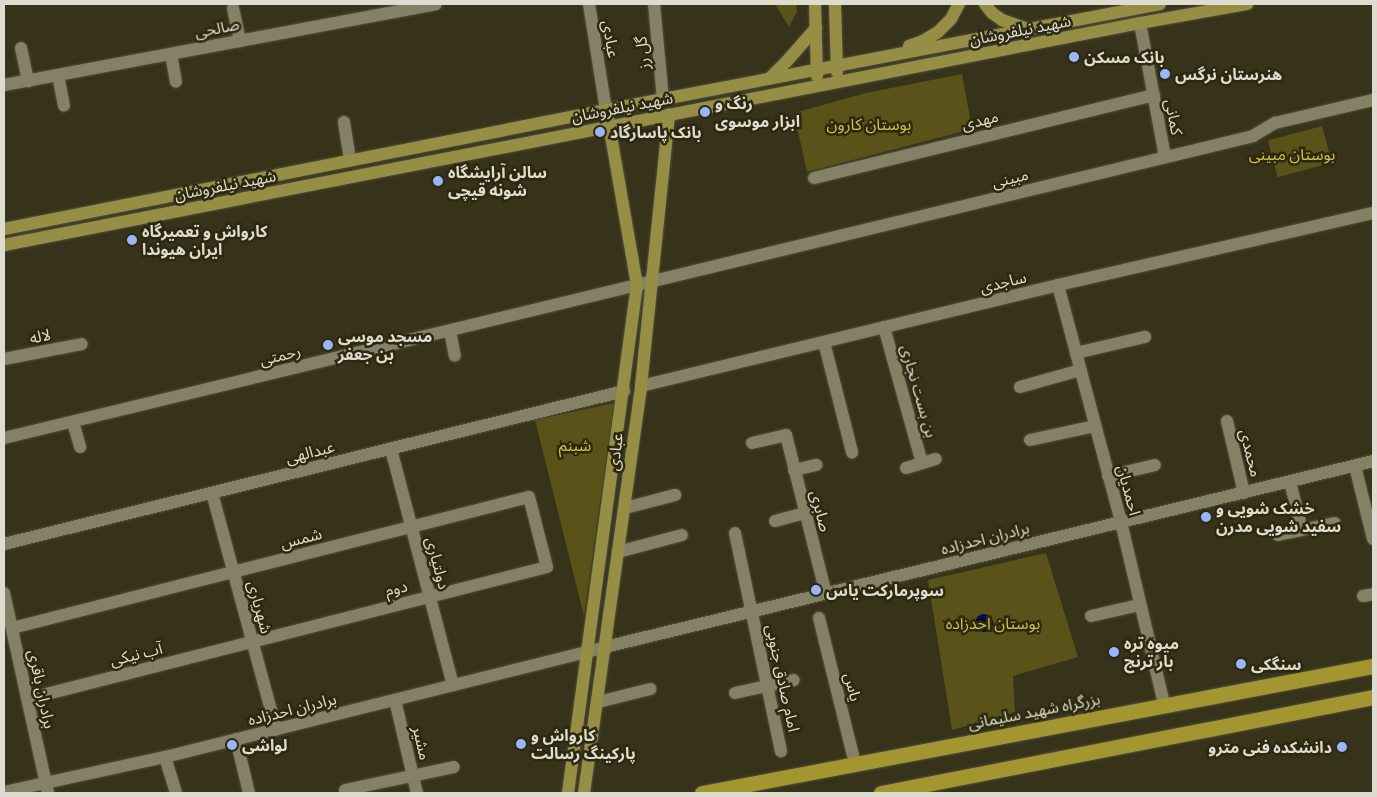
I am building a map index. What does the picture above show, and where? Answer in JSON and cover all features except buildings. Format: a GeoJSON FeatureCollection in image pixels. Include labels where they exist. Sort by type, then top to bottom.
{"type":"FeatureCollection","features":[{"type":"Feature","properties":{"kind":"highway","name":"بزرگراه شهید سلیمانی"},"geometry":{"type":"LineString","coordinates":[[702,793],[1164,704],[1373,666]]}},
{"type":"Feature","properties":{"kind":"highway"},"geometry":{"type":"LineString","coordinates":[[881,793],[1373,697]]}},
{"type":"Feature","properties":{"kind":"main road"},"geometry":{"type":"LineString","coordinates":[[815,4],[816,87]]}},
{"type":"Feature","properties":{"kind":"main road"},"geometry":{"type":"LineString","coordinates":[[835,4],[838,82]]}},
{"type":"Feature","properties":{"kind":"main road"},"geometry":{"type":"LineString","coordinates":[[875,58],[931,36],[951,19],[959,4]]}},
{"type":"Feature","properties":{"kind":"main road"},"geometry":{"type":"LineString","coordinates":[[985,4],[992,14],[1002,20],[1030,30]]}},
{"type":"Feature","properties":{"kind":"main road","name":"شهید نیلفروشان"},"geometry":{"type":"LineString","coordinates":[[4,229],[768,78],[1030,30],[1137,6],[1160,4]]}},
{"type":"Feature","properties":{"kind":"main road","name":"شهید نیلفروشان"},"geometry":{"type":"LineString","coordinates":[[4,245],[669,114],[1247,4]]}},
{"type":"Feature","properties":{"kind":"main road"},"geometry":{"type":"LineString","coordinates":[[768,78],[787,61],[816,28]]}},
{"type":"Feature","properties":{"kind":"main road","name":"عبادی"},"geometry":{"type":"LineString","coordinates":[[568,793],[637,285],[606,110]]}},
{"type":"Feature","properties":{"kind":"main road","name":"عبادی"},"geometry":{"type":"LineString","coordinates":[[584,793],[641,386],[669,114]]}},
{"type":"Feature","properties":{"kind":"street","name":"صالحی"},"geometry":{"type":"LineString","coordinates":[[4,85],[436,4]]}},
{"type":"Feature","properties":{"kind":"street","name":"عبادی"},"geometry":{"type":"LineString","coordinates":[[589,4],[606,110]]}},
{"type":"Feature","properties":{"kind":"street","name":"گل رز"},"geometry":{"type":"LineString","coordinates":[[654,4],[663,99]]}},
{"type":"Feature","properties":{"kind":"street"},"geometry":{"type":"LineString","coordinates":[[232,8],[240,41]]}},
{"type":"Feature","properties":{"kind":"street","name":"کمانی"},"geometry":{"type":"LineString","coordinates":[[1140,23],[1165,158]]}},
{"type":"Feature","properties":{"kind":"street"},"geometry":{"type":"LineString","coordinates":[[21,48],[28,81]]}},
{"type":"Feature","properties":{"kind":"street"},"geometry":{"type":"LineString","coordinates":[[171,54],[176,82]]}},
{"type":"Feature","properties":{"kind":"street"},"geometry":{"type":"LineString","coordinates":[[58,75],[64,105]]}},
{"type":"Feature","properties":{"kind":"street","name":"مهدی"},"geometry":{"type":"LineString","coordinates":[[814,178],[1154,95]]}},
{"type":"Feature","properties":{"kind":"street","name":"مبینی"},"geometry":{"type":"LineString","coordinates":[[651,282],[1253,136],[1275,123],[1373,100]]}},
{"type":"Feature","properties":{"kind":"street"},"geometry":{"type":"LineString","coordinates":[[344,122],[350,160]]}},
{"type":"Feature","properties":{"kind":"street","name":"ساجدی"},"geometry":{"type":"LineString","coordinates":[[641,386],[1058,285],[1373,213]]}},
{"type":"Feature","properties":{"kind":"street","name":"رحمتی"},"geometry":{"type":"LineString","coordinates":[[4,438],[651,282]]}},
{"type":"Feature","properties":{"kind":"street","name":"احمدیان"},"geometry":{"type":"LineString","coordinates":[[1058,285],[1121,522],[1138,604],[1164,704]]}},
{"type":"Feature","properties":{"kind":"street","name":"بن بست نجاری"},"geometry":{"type":"LineString","coordinates":[[884,327],[922,463]]}},
{"type":"Feature","properties":{"kind":"street"},"geometry":{"type":"LineString","coordinates":[[450,331],[455,356]]}},
{"type":"Feature","properties":{"kind":"street"},"geometry":{"type":"LineString","coordinates":[[1076,353],[1145,337]]}},
{"type":"Feature","properties":{"kind":"street"},"geometry":{"type":"LineString","coordinates":[[824,342],[852,452]]}},
{"type":"Feature","properties":{"kind":"street","name":"لاله"},"geometry":{"type":"LineString","coordinates":[[4,359],[82,344]]}},
{"type":"Feature","properties":{"kind":"street"},"geometry":{"type":"LineString","coordinates":[[1020,388],[1081,370]]}},
{"type":"Feature","properties":{"kind":"street","name":"عبدالهی"},"geometry":{"type":"LineString","coordinates":[[4,544],[624,391]]}},
{"type":"Feature","properties":{"kind":"street","name":"محمدی"},"geometry":{"type":"LineString","coordinates":[[1227,421],[1244,493]]}},
{"type":"Feature","properties":{"kind":"street"},"geometry":{"type":"LineString","coordinates":[[73,422],[80,447]]}},
{"type":"Feature","properties":{"kind":"street"},"geometry":{"type":"LineString","coordinates":[[1030,440],[1095,426]]}},
{"type":"Feature","properties":{"kind":"street","name":"صابری"},"geometry":{"type":"LineString","coordinates":[[752,443],[786,435],[826,594]]}},
{"type":"Feature","properties":{"kind":"street","name":"دولتیاری"},"geometry":{"type":"LineString","coordinates":[[391,448],[453,685]]}},
{"type":"Feature","properties":{"kind":"street"},"geometry":{"type":"LineString","coordinates":[[906,468],[936,459]]}},
{"type":"Feature","properties":{"kind":"street","name":"برادران احدزاده"},"geometry":{"type":"LineString","coordinates":[[4,792],[47,787],[605,647],[1373,461]]}},
{"type":"Feature","properties":{"kind":"street"},"geometry":{"type":"LineString","coordinates":[[794,470],[816,465]]}},
{"type":"Feature","properties":{"kind":"street"},"geometry":{"type":"LineString","coordinates":[[1108,476],[1155,465]]}},
{"type":"Feature","properties":{"kind":"street"},"geometry":{"type":"LineString","coordinates":[[1355,466],[1373,539]]}},
{"type":"Feature","properties":{"kind":"street"},"geometry":{"type":"LineString","coordinates":[[1290,482],[1302,530]]}},
{"type":"Feature","properties":{"kind":"street","name":"شهریاری"},"geometry":{"type":"LineString","coordinates":[[212,493],[276,730]]}},
{"type":"Feature","properties":{"kind":"street"},"geometry":{"type":"LineString","coordinates":[[624,508],[676,495]]}},
{"type":"Feature","properties":{"kind":"street","name":"شمس"},"geometry":{"type":"LineString","coordinates":[[12,628],[529,498],[547,567]]}},
{"type":"Feature","properties":{"kind":"street"},"geometry":{"type":"LineString","coordinates":[[775,520],[805,513]]}},
{"type":"Feature","properties":{"kind":"street"},"geometry":{"type":"LineString","coordinates":[[1278,535],[1334,522]]}},
{"type":"Feature","properties":{"kind":"street","name":"امام صادق جنوبی"},"geometry":{"type":"LineString","coordinates":[[735,533],[781,751]]}},
{"type":"Feature","properties":{"kind":"street"},"geometry":{"type":"LineString","coordinates":[[618,552],[682,536]]}},
{"type":"Feature","properties":{"kind":"street","name":"دوم"},"geometry":{"type":"LineString","coordinates":[[252,641],[547,567]]}},
{"type":"Feature","properties":{"kind":"street","name":"برادران باقری"},"geometry":{"type":"LineString","coordinates":[[4,593],[47,787]]}},
{"type":"Feature","properties":{"kind":"street"},"geometry":{"type":"LineString","coordinates":[[1091,616],[1138,604]]}},
{"type":"Feature","properties":{"kind":"street","name":"یاس"},"geometry":{"type":"LineString","coordinates":[[819,618],[855,764]]}},
{"type":"Feature","properties":{"kind":"street","name":"آب نیکی"},"geometry":{"type":"LineString","coordinates":[[27,699],[252,641]]}},
{"type":"Feature","properties":{"kind":"street"},"geometry":{"type":"LineString","coordinates":[[735,693],[794,680]]}},
{"type":"Feature","properties":{"kind":"street"},"geometry":{"type":"LineString","coordinates":[[598,702],[650,690]]}},
{"type":"Feature","properties":{"kind":"street","name":"مشیر"},"geometry":{"type":"LineString","coordinates":[[395,700],[417,793]]}},
{"type":"Feature","properties":{"kind":"street"},"geometry":{"type":"LineString","coordinates":[[236,739],[249,793]]}},
{"type":"Feature","properties":{"kind":"street"},"geometry":{"type":"LineString","coordinates":[[165,757],[176,793]]}},
{"type":"Feature","properties":{"kind":"street"},"geometry":{"type":"LineString","coordinates":[[344,790],[454,767]]}},
{"type":"Feature","properties":{"kind":"green space"},"geometry":{"type":"Polygon","coordinates":[[[775,4],[796,4],[797,11],[789,27],[775,4]]]}},
{"type":"Feature","properties":{"kind":"green space","name":"بوستان کارون"},"geometry":{"type":"Polygon","coordinates":[[[962,74],[972,129],[807,172],[794,113],[866,93],[962,74]]]}},
{"type":"Feature","properties":{"kind":"green space","name":"بوستان مبینی"},"geometry":{"type":"Polygon","coordinates":[[[1322,126],[1332,163],[1278,177],[1268,140],[1322,126]]]}},
{"type":"Feature","properties":{"kind":"green space","name":"شبنم"},"geometry":{"type":"Polygon","coordinates":[[[614,403],[584,616],[535,420],[614,403]]]}},
{"type":"Feature","properties":{"kind":"green space","name":"بوستان احدزاده"},"geometry":{"type":"Polygon","coordinates":[[[1046,553],[1078,657],[1013,676],[1015,712],[952,730],[928,580],[1046,553]]]}},
{"type":"Feature","properties":{"kind":"shaded area"},"geometry":{"type":"Polygon","coordinates":[[[984,614],[990,617],[993,623],[990,629],[984,632],[978,629],[975,623],[978,617],[984,614]]]}},
{"type":"Feature","properties":{"kind":"place","name":"بانک مسکن"},"geometry":{"type":"Point","coordinates":[1074,57]}},
{"type":"Feature","properties":{"kind":"place","name":"هنرستان نرگس"},"geometry":{"type":"Point","coordinates":[1165,74]}},
{"type":"Feature","properties":{"kind":"place","name":"رنگ و ابزار موسوی"},"geometry":{"type":"Point","coordinates":[705,112]}},
{"type":"Feature","properties":{"kind":"place","name":"بانک پاسارگاد"},"geometry":{"type":"Point","coordinates":[600,132]}},
{"type":"Feature","properties":{"kind":"place","name":"سالن آرایشگاه شونه قیچی"},"geometry":{"type":"Point","coordinates":[438,181]}},
{"type":"Feature","properties":{"kind":"place","name":"کارواش و تعمیرگاه ایران هیوندا"},"geometry":{"type":"Point","coordinates":[132,240]}},
{"type":"Feature","properties":{"kind":"place","name":"مسجد موسی بن جعفر"},"geometry":{"type":"Point","coordinates":[328,345]}},
{"type":"Feature","properties":{"kind":"place","name":"خشک شویی و سفید شویی مدرن"},"geometry":{"type":"Point","coordinates":[1206,517]}},
{"type":"Feature","properties":{"kind":"place","name":"سوپرمارکت یاس"},"geometry":{"type":"Point","coordinates":[816,590]}},
{"type":"Feature","properties":{"kind":"place","name":"میوه تره بار ترنج"},"geometry":{"type":"Point","coordinates":[1114,652]}},
{"type":"Feature","properties":{"kind":"place","name":"سنگکی"},"geometry":{"type":"Point","coordinates":[1241,664]}},
{"type":"Feature","properties":{"kind":"place","name":"کارواش و پارکینگ رسالت"},"geometry":{"type":"Point","coordinates":[521,744]}},
{"type":"Feature","properties":{"kind":"place","name":"لواشی"},"geometry":{"type":"Point","coordinates":[232,745]}},
{"type":"Feature","properties":{"kind":"place","name":"دانشکده فنی مترو"},"geometry":{"type":"Point","coordinates":[1342,747]}}]}
